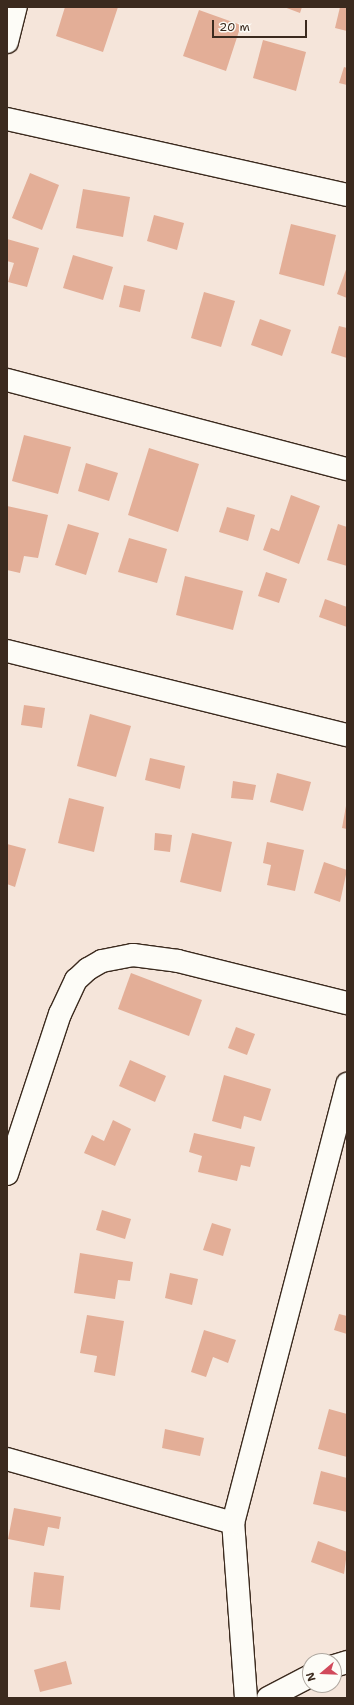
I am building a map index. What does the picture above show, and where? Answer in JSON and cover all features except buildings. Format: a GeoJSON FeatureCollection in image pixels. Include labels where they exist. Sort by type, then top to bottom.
{"type":"FeatureCollection","features":[{"type":"Feature","properties":{"kind":"street"},"geometry":{"type":"LineString","coordinates":[[7,42],[12,14]]}},
{"type":"Feature","properties":{"kind":"street"},"geometry":{"type":"LineString","coordinates":[[7,119],[347,195]]}},
{"type":"Feature","properties":{"kind":"street"},"geometry":{"type":"LineString","coordinates":[[7,380],[347,469]]}},
{"type":"Feature","properties":{"kind":"street"},"geometry":{"type":"LineString","coordinates":[[7,651],[347,735]]}},
{"type":"Feature","properties":{"kind":"street"},"geometry":{"type":"LineString","coordinates":[[7,1174],[60,1014],[76,980],[88,969],[102,961],[133,955],[178,961],[347,1003]]}},
{"type":"Feature","properties":{"kind":"street"},"geometry":{"type":"LineString","coordinates":[[246,1698],[233,1523],[347,1084]]}},
{"type":"Feature","properties":{"kind":"street"},"geometry":{"type":"LineString","coordinates":[[7,1458],[233,1523]]}},
{"type":"Feature","properties":{"kind":"street"},"geometry":{"type":"LineString","coordinates":[[268,1698],[302,1680]]}}]}
